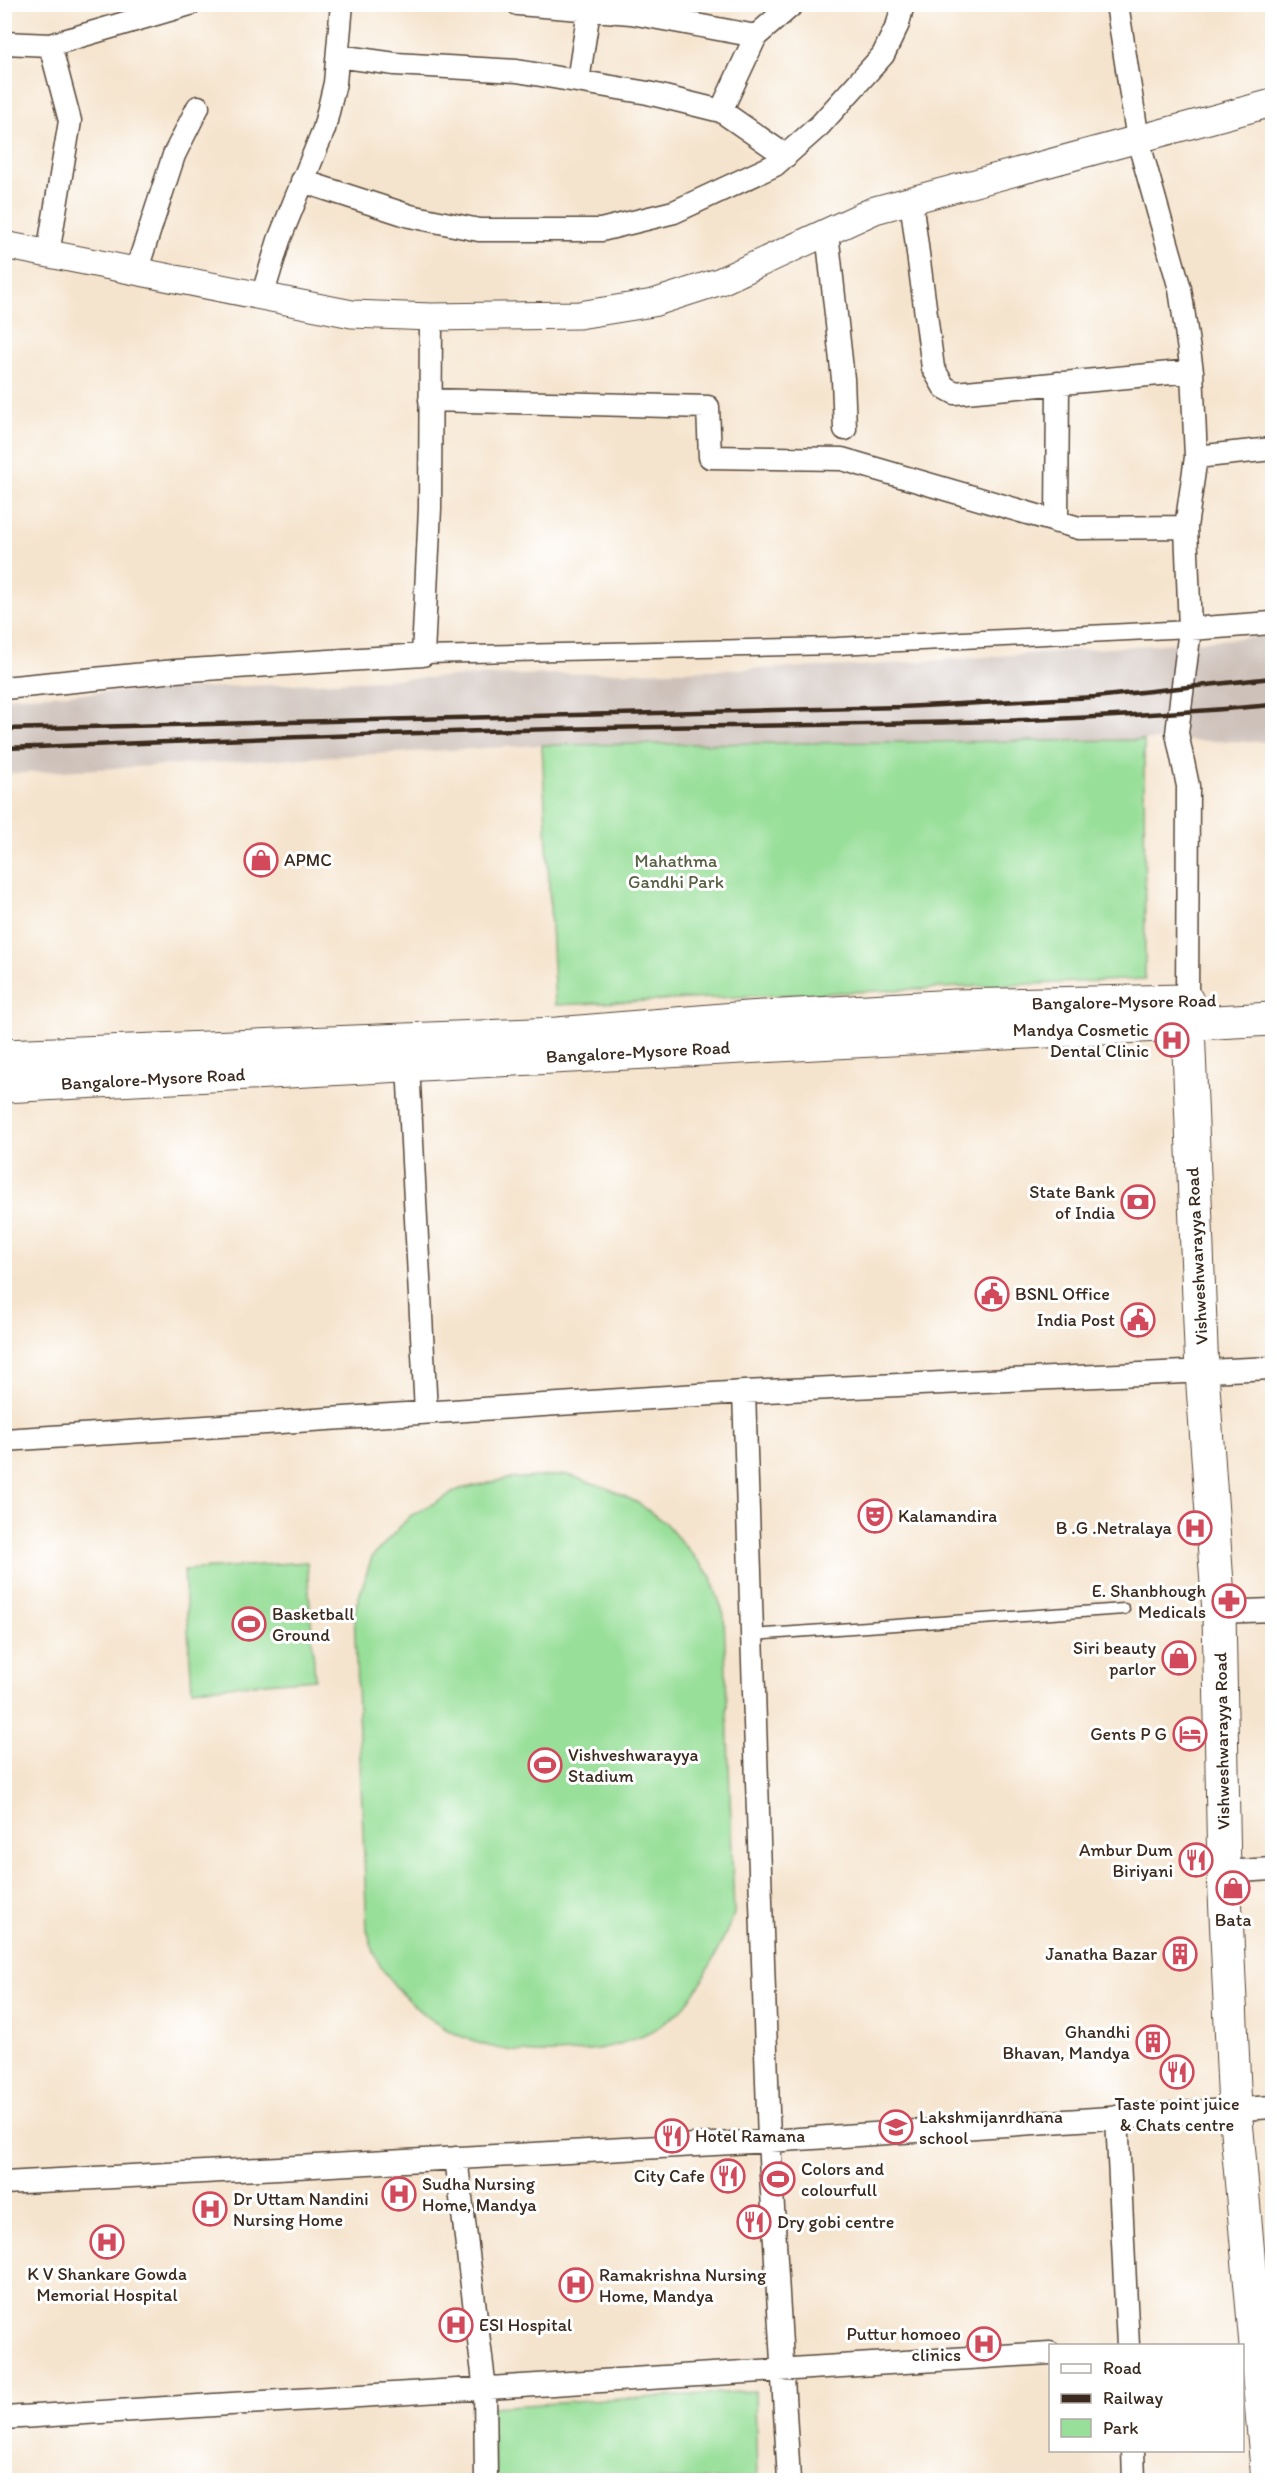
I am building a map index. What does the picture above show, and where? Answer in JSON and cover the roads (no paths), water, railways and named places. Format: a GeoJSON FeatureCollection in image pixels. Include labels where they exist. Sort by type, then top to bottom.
{"type":"FeatureCollection","features":[{"type":"Feature","properties":{"kind":"main road","name":"Bangalore-Mysore Road"},"geometry":{"type":"LineString","coordinates":[[4,1086],[408,1065],[1186,1012],[1272,997]]}},
{"type":"Feature","properties":{"kind":"main road","name":"Bangalore-Mysore Road"},"geometry":{"type":"LineString","coordinates":[[4,1056],[557,1034],[747,1018],[955,1006],[1186,1012],[1272,1020]]}},
{"type":"Feature","properties":{"kind":"main road","name":"Vishweshwarayya Road"},"geometry":{"type":"LineString","coordinates":[[1186,1012],[1202,1372],[1220,1612],[1224,1872],[1235,2109],[1256,2346],[1269,2462]]}},
{"type":"Feature","properties":{"kind":"street"},"geometry":{"type":"LineString","coordinates":[[4,43],[50,45],[190,4]]}},
{"type":"Feature","properties":{"kind":"street"},"geometry":{"type":"LineString","coordinates":[[262,297],[279,240],[324,129],[335,83],[342,4]]}},
{"type":"Feature","properties":{"kind":"street"},"geometry":{"type":"LineString","coordinates":[[518,4],[631,14],[756,36]]}},
{"type":"Feature","properties":{"kind":"street"},"geometry":{"type":"LineString","coordinates":[[721,111],[756,36],[793,4]]}},
{"type":"Feature","properties":{"kind":"street"},"geometry":{"type":"LineString","coordinates":[[302,181],[410,216],[479,230],[602,230],[674,212],[775,165],[820,126],[883,55],[898,24],[903,4]]}},
{"type":"Feature","properties":{"kind":"street"},"geometry":{"type":"LineString","coordinates":[[1117,4],[1138,140],[1180,290],[1192,371],[1196,457],[1186,527],[1190,629],[1177,733],[1178,752],[1188,786],[1186,1012]]}},
{"type":"Feature","properties":{"kind":"street"},"geometry":{"type":"LineString","coordinates":[[577,8],[578,81]]}},
{"type":"Feature","properties":{"kind":"street"},"geometry":{"type":"LineString","coordinates":[[48,254],[70,121],[50,45]]}},
{"type":"Feature","properties":{"kind":"street"},"geometry":{"type":"LineString","coordinates":[[338,57],[395,64],[517,71],[648,93],[721,111],[786,156]]}},
{"type":"Feature","properties":{"kind":"street"},"geometry":{"type":"LineString","coordinates":[[4,245],[352,314],[431,317],[579,315],[653,303],[721,281],[875,210],[1272,103]]}},
{"type":"Feature","properties":{"kind":"street"},"geometry":{"type":"LineString","coordinates":[[136,272],[174,155],[198,106]]}},
{"type":"Feature","properties":{"kind":"street"},"geometry":{"type":"LineString","coordinates":[[911,200],[933,368],[938,380],[955,393],[1192,371]]}},
{"type":"Feature","properties":{"kind":"street"},"geometry":{"type":"LineString","coordinates":[[826,232],[843,379],[844,429]]}},
{"type":"Feature","properties":{"kind":"street"},"geometry":{"type":"LineString","coordinates":[[423,655],[430,508],[431,317]]}},
{"type":"Feature","properties":{"kind":"street"},"geometry":{"type":"LineString","coordinates":[[1057,522],[1058,383]]}},
{"type":"Feature","properties":{"kind":"street"},"geometry":{"type":"LineString","coordinates":[[430,400],[708,407],[710,457],[842,459],[1079,528],[1186,527]]}},
{"type":"Feature","properties":{"kind":"street"},"geometry":{"type":"LineString","coordinates":[[1196,457],[1272,449]]}},
{"type":"Feature","properties":{"kind":"street"},"geometry":{"type":"LineString","coordinates":[[4,688],[174,671],[423,655],[837,646],[1272,623]]}},
{"type":"Feature","properties":{"kind":"street"},"geometry":{"type":"LineString","coordinates":[[408,1065],[426,1412]]}},
{"type":"Feature","properties":{"kind":"street"},"geometry":{"type":"LineString","coordinates":[[4,1440],[744,1392],[1272,1368]]}},
{"type":"Feature","properties":{"kind":"street"},"geometry":{"type":"LineString","coordinates":[[744,1392],[769,2141],[789,2481]]}},
{"type":"Feature","properties":{"kind":"street"},"geometry":{"type":"LineString","coordinates":[[1220,1612],[1272,1610]]}},
{"type":"Feature","properties":{"kind":"street"},"geometry":{"type":"LineString","coordinates":[[1224,1872],[1272,1869]]}},
{"type":"Feature","properties":{"kind":"street"},"geometry":{"type":"LineString","coordinates":[[4,2183],[769,2141],[1272,2107]]}},
{"type":"Feature","properties":{"kind":"street"},"geometry":{"type":"LineString","coordinates":[[1117,2117],[1128,2344]]}},
{"type":"Feature","properties":{"kind":"street"},"geometry":{"type":"LineString","coordinates":[[456,2158],[485,2389],[486,2481]]}},
{"type":"Feature","properties":{"kind":"street"},"geometry":{"type":"LineString","coordinates":[[4,2418],[485,2389],[783,2368],[1049,2354]]}},
{"type":"Feature","properties":{"kind":"street"},"geometry":{"type":"LineString","coordinates":[[1133,2452],[1134,2481]]}},
{"type":"Feature","properties":{"kind":"lane"},"geometry":{"type":"LineString","coordinates":[[752,1635],[1124,1610]]}},
{"type":"Feature","properties":{"kind":"railway"},"geometry":{"type":"LineString","coordinates":[[4,729],[902,707],[1095,697],[1272,678]]}},
{"type":"Feature","properties":{"kind":"railway"},"geometry":{"type":"LineString","coordinates":[[4,748],[379,734],[1022,720],[1189,712],[1272,705]]}},
{"type":"Feature","properties":{"kind":"place","name":"APMC"},"geometry":{"type":"Point","coordinates":[261,860]}},
{"type":"Feature","properties":{"kind":"place","name":"Mandya Cosmetic Dental Clinic"},"geometry":{"type":"Point","coordinates":[1172,1040]}},
{"type":"Feature","properties":{"kind":"place","name":"State Bank of India"},"geometry":{"type":"Point","coordinates":[1138,1202]}},
{"type":"Feature","properties":{"kind":"place","name":"BSNL Office"},"geometry":{"type":"Point","coordinates":[992,1294]}},
{"type":"Feature","properties":{"kind":"place","name":"India Post"},"geometry":{"type":"Point","coordinates":[1138,1320]}},
{"type":"Feature","properties":{"kind":"place","name":"Kalamandira"},"geometry":{"type":"Point","coordinates":[875,1516]}},
{"type":"Feature","properties":{"kind":"place","name":"B .G .Netralaya"},"geometry":{"type":"Point","coordinates":[1195,1528]}},
{"type":"Feature","properties":{"kind":"place","name":"E. Shanbhough Medicals"},"geometry":{"type":"Point","coordinates":[1229,1601]}},
{"type":"Feature","properties":{"kind":"place","name":"Basketball Ground"},"geometry":{"type":"Point","coordinates":[249,1624]}},
{"type":"Feature","properties":{"kind":"place","name":"Siri beauty parlor"},"geometry":{"type":"Point","coordinates":[1179,1658]}},
{"type":"Feature","properties":{"kind":"place","name":"Gents P G"},"geometry":{"type":"Point","coordinates":[1190,1734]}},
{"type":"Feature","properties":{"kind":"place","name":"Vishveshwarayya Stadium"},"geometry":{"type":"Point","coordinates":[545,1765]}},
{"type":"Feature","properties":{"kind":"place","name":"Ambur Dum Biriyani"},"geometry":{"type":"Point","coordinates":[1196,1860]}},
{"type":"Feature","properties":{"kind":"place","name":"Bata"},"geometry":{"type":"Point","coordinates":[1233,1888]}},
{"type":"Feature","properties":{"kind":"place","name":"Janatha Bazar"},"geometry":{"type":"Point","coordinates":[1180,1954]}},
{"type":"Feature","properties":{"kind":"place","name":"Ghandhi Bhavan, Mandya"},"geometry":{"type":"Point","coordinates":[1153,2042]}},
{"type":"Feature","properties":{"kind":"place","name":"Taste point juice & Chats centre"},"geometry":{"type":"Point","coordinates":[1177,2072]}},
{"type":"Feature","properties":{"kind":"place","name":"Lakshmijanrdhana school"},"geometry":{"type":"Point","coordinates":[896,2127]}},
{"type":"Feature","properties":{"kind":"place","name":"Hotel Ramana"},"geometry":{"type":"Point","coordinates":[672,2136]}},
{"type":"Feature","properties":{"kind":"place","name":"City Cafe"},"geometry":{"type":"Point","coordinates":[728,2176]}},
{"type":"Feature","properties":{"kind":"place","name":"Colors and colourfull"},"geometry":{"type":"Point","coordinates":[778,2179]}},
{"type":"Feature","properties":{"kind":"place","name":"Sudha Nursing Home, Mandya"},"geometry":{"type":"Point","coordinates":[399,2194]}},
{"type":"Feature","properties":{"kind":"place","name":"Dr Uttam Nandini Nursing Home"},"geometry":{"type":"Point","coordinates":[210,2209]}},
{"type":"Feature","properties":{"kind":"place","name":"Dry gobi centre"},"geometry":{"type":"Point","coordinates":[754,2222]}},
{"type":"Feature","properties":{"kind":"place","name":"K V Shankare Gowda Memorial Hospital"},"geometry":{"type":"Point","coordinates":[107,2242]}},
{"type":"Feature","properties":{"kind":"place","name":"Ramakrishna Nursing Home, Mandya"},"geometry":{"type":"Point","coordinates":[576,2285]}},
{"type":"Feature","properties":{"kind":"place","name":"ESI Hospital"},"geometry":{"type":"Point","coordinates":[456,2325]}},
{"type":"Feature","properties":{"kind":"place","name":"Puttur homoeo clinics"},"geometry":{"type":"Point","coordinates":[984,2344]}},
{"type":"Feature","properties":{"kind":"park label","name":"Mahathma Gandhi Park"},"geometry":{"type":"Point","coordinates":[676,871]}}]}
